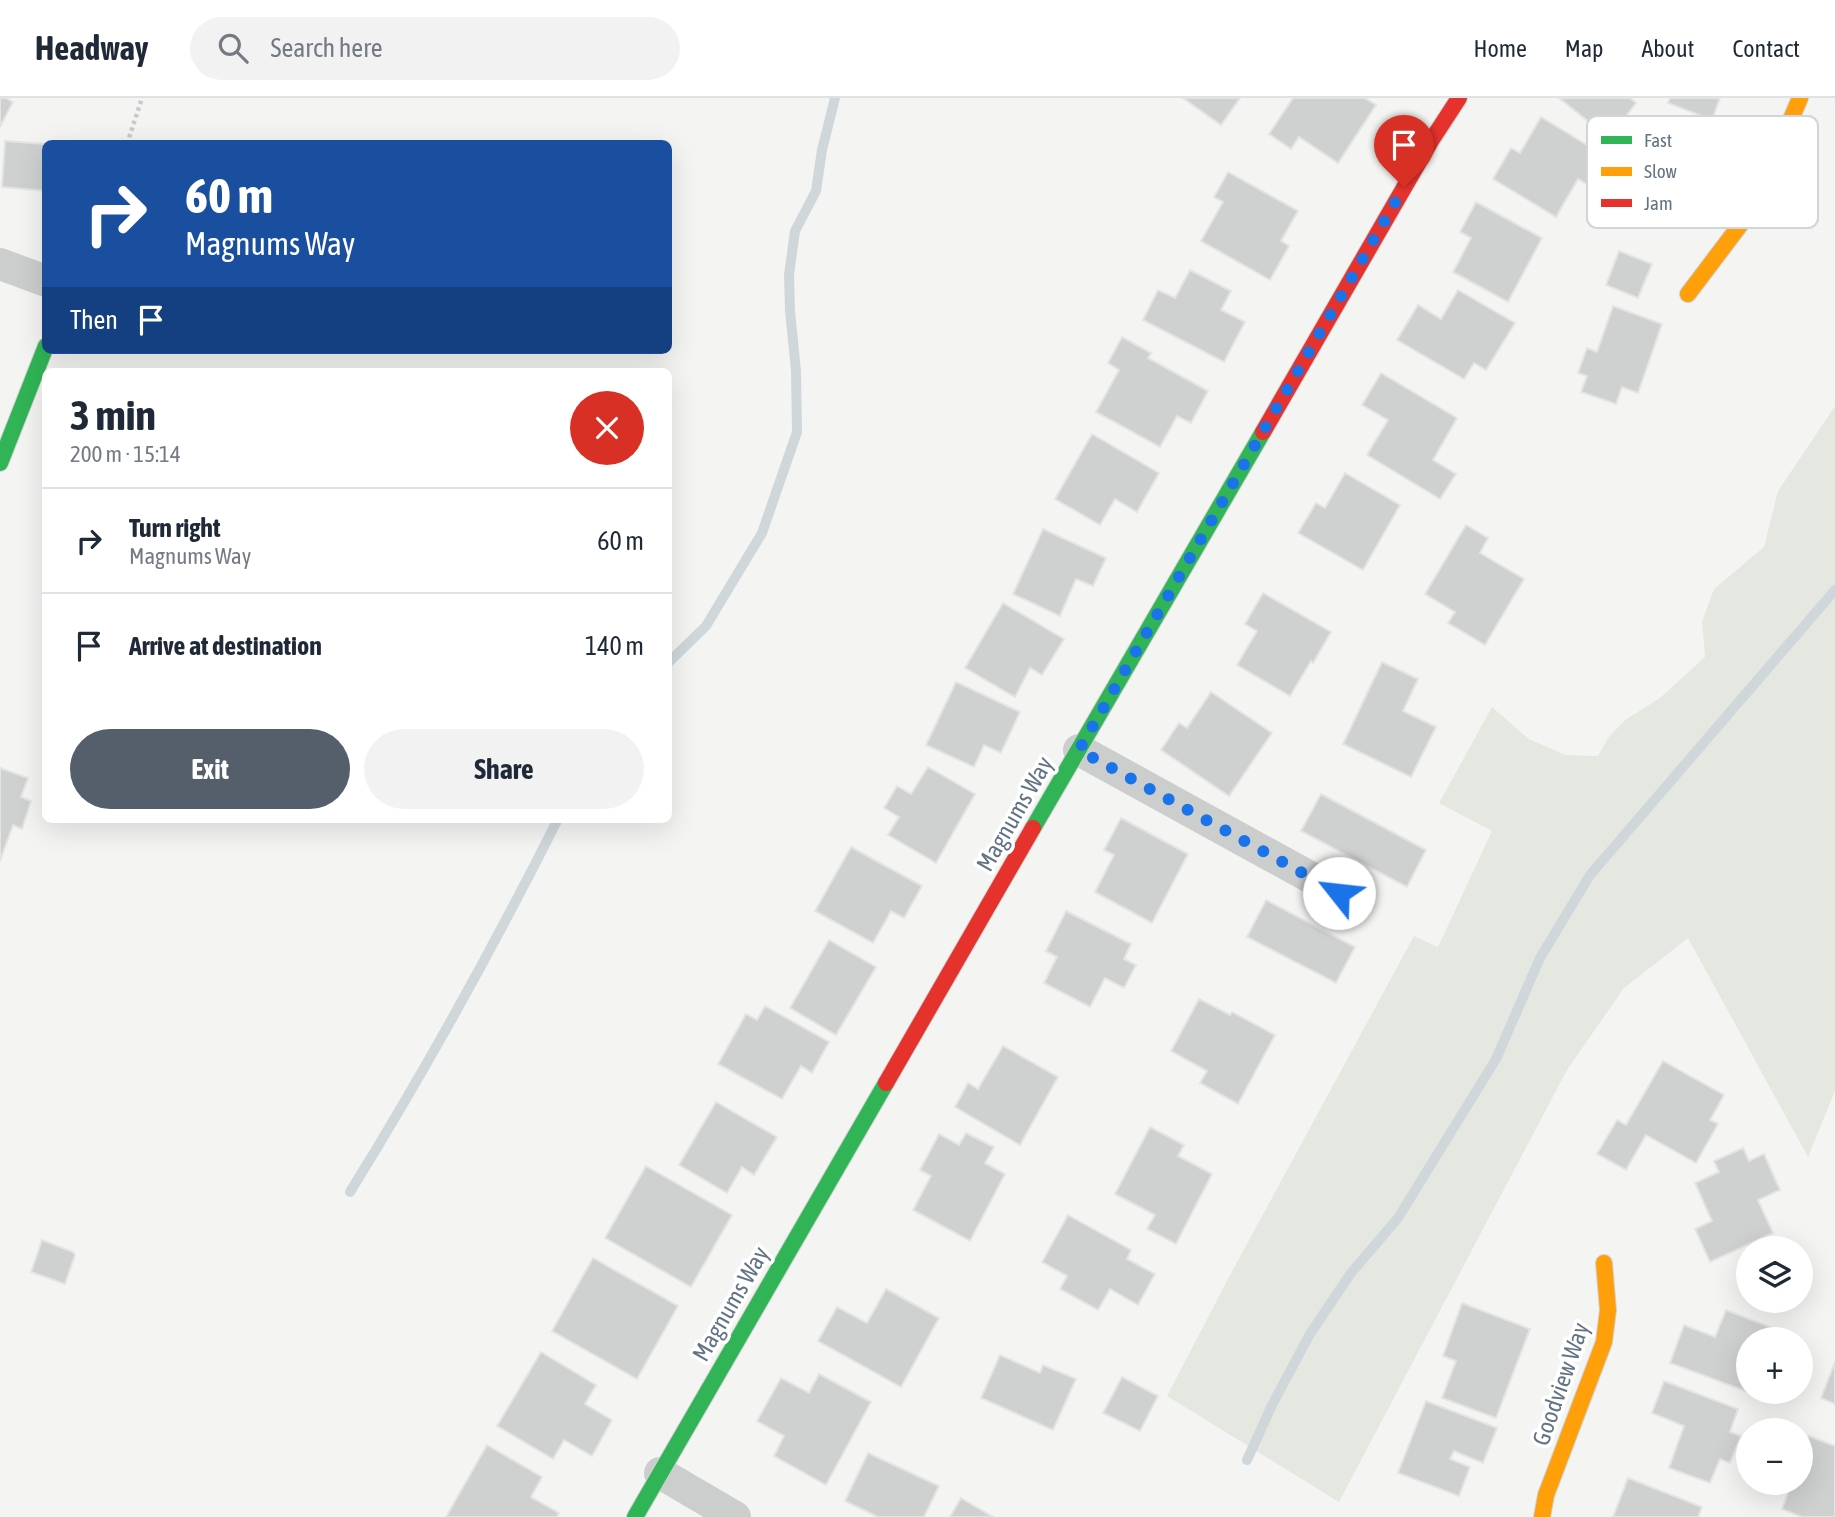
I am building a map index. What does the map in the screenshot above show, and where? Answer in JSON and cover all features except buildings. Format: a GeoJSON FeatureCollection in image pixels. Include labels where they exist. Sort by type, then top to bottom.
{"type":"FeatureCollection","features":[{"type":"Feature","properties":{"kind":"street","name":"Magnums Way"},"geometry":{"type":"LineString","coordinates":[[635,1517],[1431,141],[1459,98]]}},
{"type":"Feature","properties":{"kind":"street"},"geometry":{"type":"LineString","coordinates":[[1792,116],[1800,98]]}},
{"type":"Feature","properties":{"kind":"street"},"geometry":{"type":"LineString","coordinates":[[1688,294],[1738,228]]}},
{"type":"Feature","properties":{"kind":"street"},"geometry":{"type":"LineString","coordinates":[[0,264],[42,280]]}},
{"type":"Feature","properties":{"kind":"street"},"geometry":{"type":"LineString","coordinates":[[0,463],[42,354]]}},
{"type":"Feature","properties":{"kind":"street"},"geometry":{"type":"LineString","coordinates":[[1079,750],[1339,893]]}},
{"type":"Feature","properties":{"kind":"street","name":"Goodview Way"},"geometry":{"type":"LineString","coordinates":[[1542,1517],[1546,1496],[1604,1342],[1608,1310],[1604,1263]]}},
{"type":"Feature","properties":{"kind":"street"},"geometry":{"type":"LineString","coordinates":[[660,1474],[735,1517]]}},
{"type":"Feature","properties":{"kind":"path"},"geometry":{"type":"LineString","coordinates":[[128,140],[142,98]]}},
{"type":"Feature","properties":{"kind":"shaded area"},"geometry":{"type":"Polygon","coordinates":[[[1835,406],[1835,1091],[1808,1157],[1688,938],[1624,988],[1567,1070],[1339,1502],[1167,1396],[1414,936],[1438,947],[1492,831],[1439,803],[1492,707],[1529,739],[1565,755],[1598,756],[1608,738],[1625,720],[1660,698],[1705,657],[1702,622],[1714,589],[1764,547],[1778,491],[1835,406]]]}},
{"type":"Feature","properties":{"kind":"waterway"},"geometry":{"type":"LineString","coordinates":[[672,659],[706,626],[762,533],[797,432],[796,371],[789,275],[795,231],[816,191],[822,150],[835,98]]}},
{"type":"Feature","properties":{"kind":"waterway"},"geometry":{"type":"LineString","coordinates":[[1247,1460],[1273,1403],[1310,1334],[1351,1273],[1398,1218],[1496,1059],[1540,958],[1590,875],[1835,590]]}},
{"type":"Feature","properties":{"kind":"waterway"},"geometry":{"type":"LineString","coordinates":[[350,1192],[458,1008],[556,823]]}},
{"type":"Feature","properties":{"kind":"traffic: fast"},"geometry":{"type":"LineString","coordinates":[[0,463],[43,354]]}},
{"type":"Feature","properties":{"kind":"traffic: fast"},"geometry":{"type":"LineString","coordinates":[[1033,828],[1263,432]]}},
{"type":"Feature","properties":{"kind":"traffic: fast"},"geometry":{"type":"LineString","coordinates":[[635,1517],[886,1083]]}},
{"type":"Feature","properties":{"kind":"traffic: slow"},"geometry":{"type":"LineString","coordinates":[[1792,116],[1800,98]]}},
{"type":"Feature","properties":{"kind":"traffic: slow"},"geometry":{"type":"LineString","coordinates":[[1688,294],[1738,228]]}},
{"type":"Feature","properties":{"kind":"traffic: slow"},"geometry":{"type":"LineString","coordinates":[[1542,1517],[1546,1495],[1604,1342],[1608,1310],[1604,1263]]}},
{"type":"Feature","properties":{"kind":"traffic: jam"},"geometry":{"type":"LineString","coordinates":[[1263,432],[1431,141],[1459,98]]}},
{"type":"Feature","properties":{"kind":"traffic: jam"},"geometry":{"type":"LineString","coordinates":[[886,1083],[1033,828]]}},
{"type":"Feature","properties":{"kind":"route"},"geometry":{"type":"LineString","coordinates":[[1339,893],[1079,750],[1404,187]]}}]}
